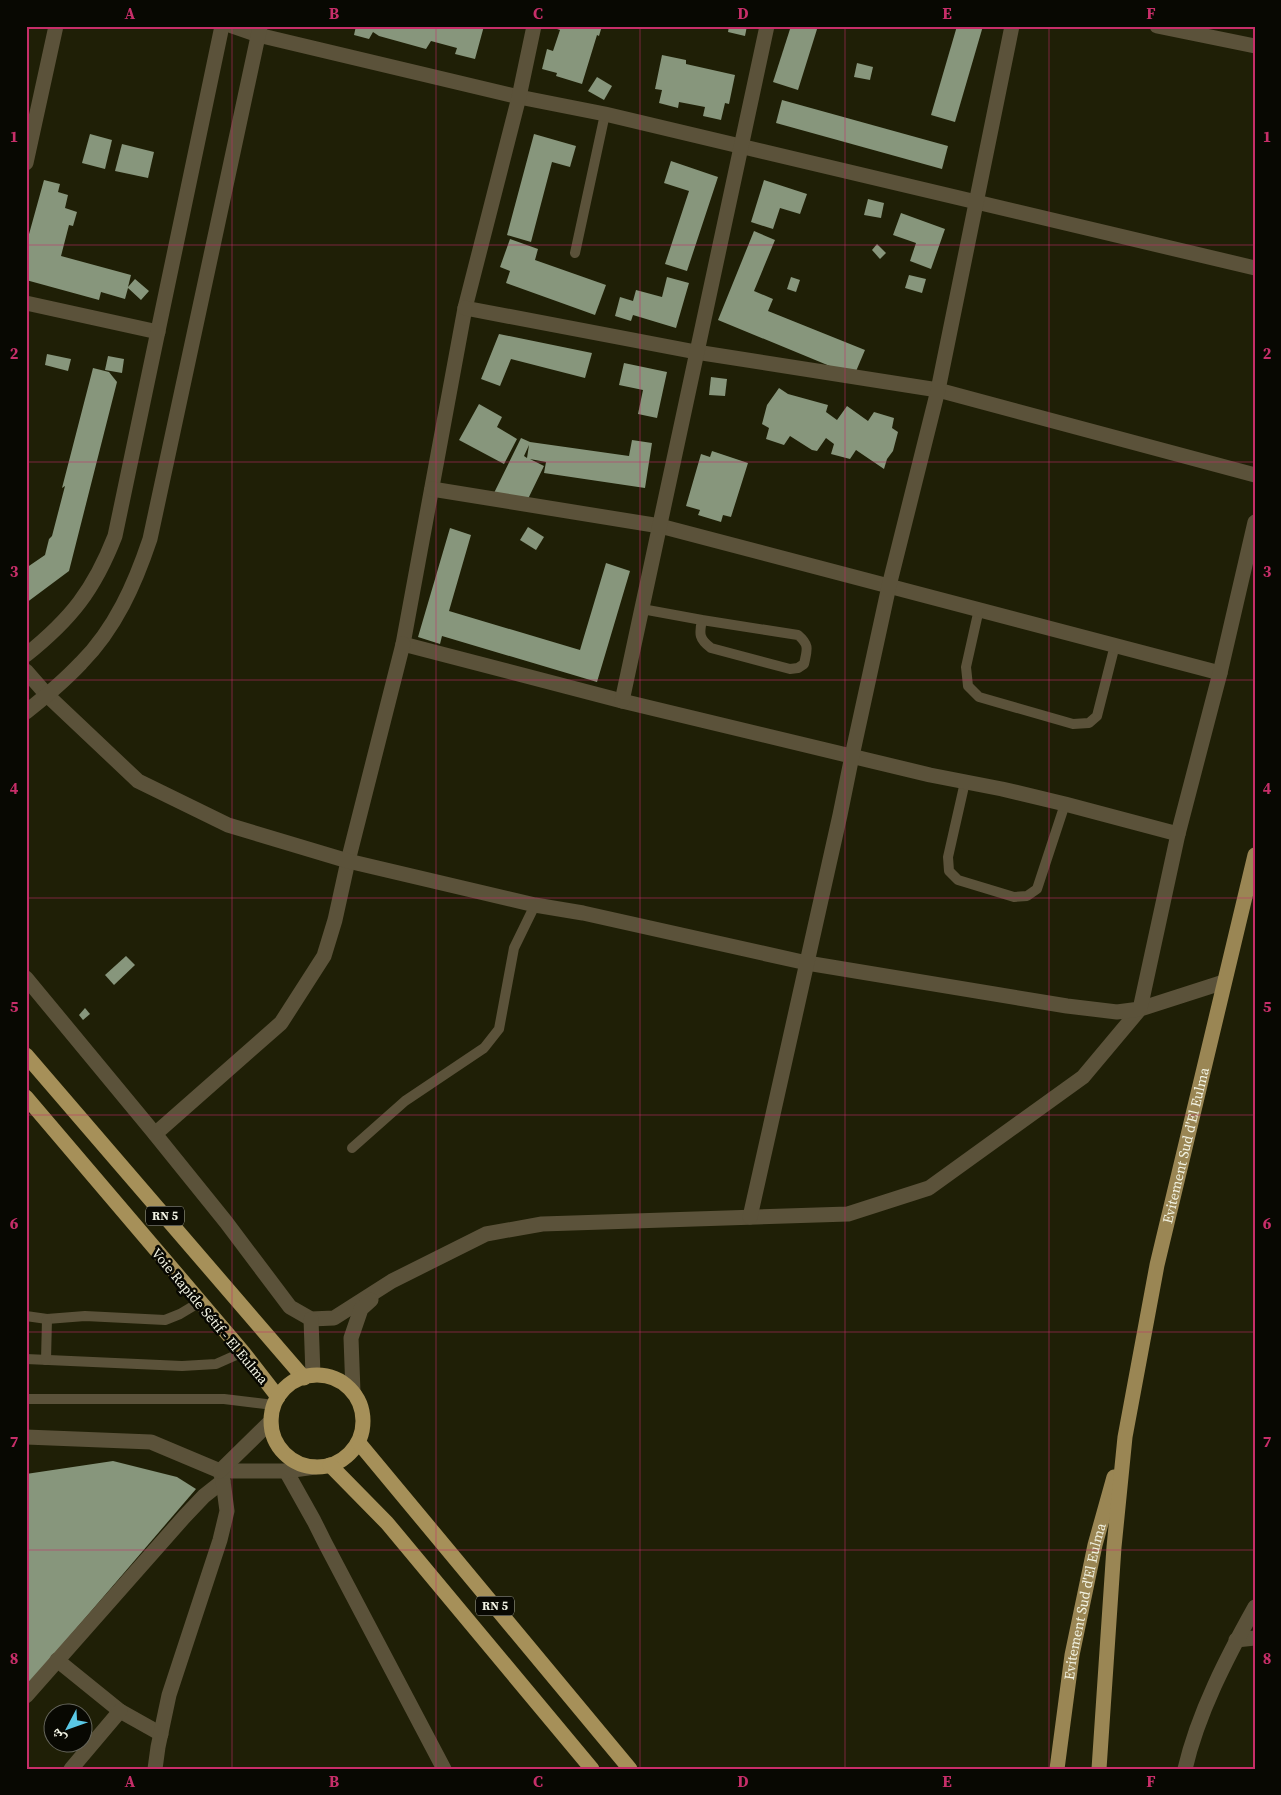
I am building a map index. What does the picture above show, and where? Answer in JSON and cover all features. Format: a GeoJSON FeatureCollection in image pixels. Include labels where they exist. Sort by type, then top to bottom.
{"type":"FeatureCollection","features":[{"type":"Feature","properties":{"kind":"highway","name":"RN 5"},"geometry":{"type":"LineString","coordinates":[[26,1055],[308,1376]]}},
{"type":"Feature","properties":{"kind":"highway","name":"Voie Rapide Sétif - El Eulma"},"geometry":{"type":"LineString","coordinates":[[26,1097],[243,1352],[276,1401]]}},
{"type":"Feature","properties":{"kind":"highway"},"geometry":{"type":"LineString","coordinates":[[276,1401],[283,1390],[297,1380],[308,1376],[328,1376],[342,1382],[353,1392],[360,1406],[363,1420],[359,1443],[344,1459],[322,1466]]}},
{"type":"Feature","properties":{"kind":"highway","name":"RN 5"},"geometry":{"type":"LineString","coordinates":[[276,1401],[271,1422],[274,1438],[284,1453],[298,1463],[322,1466],[387,1523],[592,1769]]}},
{"type":"Feature","properties":{"kind":"highway","name":"RN 5"},"geometry":{"type":"LineString","coordinates":[[359,1443],[630,1769]]}},
{"type":"Feature","properties":{"kind":"main road","name":"Evitement Sud d'El Eulma"},"geometry":{"type":"LineString","coordinates":[[1099,1769],[1114,1547],[1125,1437],[1142,1336],[1157,1265],[1255,855]]}},
{"type":"Feature","properties":{"kind":"main road","name":"Evitement Sud d'El Eulma"},"geometry":{"type":"LineString","coordinates":[[1057,1769],[1072,1655],[1095,1545],[1125,1437]]}},
{"type":"Feature","properties":{"kind":"street"},"geometry":{"type":"LineString","coordinates":[[26,164],[56,26]]}},
{"type":"Feature","properties":{"kind":"street"},"geometry":{"type":"LineString","coordinates":[[26,655],[52,634],[83,599],[106,558],[114,536],[222,26]]}},
{"type":"Feature","properties":{"kind":"street"},"geometry":{"type":"LineString","coordinates":[[232,26],[259,30],[519,97],[605,114],[1255,268]]}},
{"type":"Feature","properties":{"kind":"street"},"geometry":{"type":"LineString","coordinates":[[155,1134],[281,1023],[324,956],[335,920],[348,861],[404,644],[465,308],[519,97],[534,26]]}},
{"type":"Feature","properties":{"kind":"street"},"geometry":{"type":"LineString","coordinates":[[622,701],[767,26]]}},
{"type":"Feature","properties":{"kind":"street"},"geometry":{"type":"LineString","coordinates":[[750,1217],[889,586],[938,390],[1012,26]]}},
{"type":"Feature","properties":{"kind":"street"},"geometry":{"type":"LineString","coordinates":[[1157,26],[1255,46]]}},
{"type":"Feature","properties":{"kind":"street"},"geometry":{"type":"LineString","coordinates":[[26,712],[82,663],[100,641],[130,592],[142,566],[150,539],[259,30]]}},
{"type":"Feature","properties":{"kind":"street"},"geometry":{"type":"LineString","coordinates":[[26,303],[158,332]]}},
{"type":"Feature","properties":{"kind":"street"},"geometry":{"type":"LineString","coordinates":[[465,308],[696,352],[938,390],[1255,475]]}},
{"type":"Feature","properties":{"kind":"street"},"geometry":{"type":"LineString","coordinates":[[432,488],[660,526],[1220,673]]}},
{"type":"Feature","properties":{"kind":"street"},"geometry":{"type":"LineString","coordinates":[[26,978],[226,1222],[290,1307],[311,1319],[334,1318],[392,1282],[486,1234],[542,1224],[848,1214],[929,1188],[1083,1077],[1140,1009],[1178,834],[1220,673],[1255,522]]}},
{"type":"Feature","properties":{"kind":"street"},"geometry":{"type":"LineString","coordinates":[[404,644],[622,701],[930,775],[1065,804],[1178,834]]}},
{"type":"Feature","properties":{"kind":"street"},"geometry":{"type":"LineString","coordinates":[[26,671],[47,695],[138,781],[228,825],[348,861],[535,905],[583,913],[807,962],[1067,1006],[1117,1012],[1140,1009],[1224,982]]}},
{"type":"Feature","properties":{"kind":"street"},"geometry":{"type":"LineString","coordinates":[[353,1392],[352,1338],[361,1309],[392,1282]]}},
{"type":"Feature","properties":{"kind":"street"},"geometry":{"type":"LineString","coordinates":[[308,1376],[311,1319]]}},
{"type":"Feature","properties":{"kind":"street"},"geometry":{"type":"LineString","coordinates":[[26,1696],[271,1422]]}},
{"type":"Feature","properties":{"kind":"street"},"geometry":{"type":"LineString","coordinates":[[26,1437],[151,1442],[221,1476],[322,1466]]}},
{"type":"Feature","properties":{"kind":"street"},"geometry":{"type":"LineString","coordinates":[[286,1471],[444,1769]]}},
{"type":"Feature","properties":{"kind":"street"},"geometry":{"type":"LineString","coordinates":[[155,1769],[169,1694],[220,1540],[227,1511],[221,1476]]}},
{"type":"Feature","properties":{"kind":"street"},"geometry":{"type":"LineString","coordinates":[[1185,1769],[1198,1724],[1236,1640],[1255,1607]]}},
{"type":"Feature","properties":{"kind":"street"},"geometry":{"type":"LineString","coordinates":[[1236,1640],[1255,1638]]}},
{"type":"Feature","properties":{"kind":"street"},"geometry":{"type":"LineString","coordinates":[[57,1660],[120,1711],[161,1734]]}},
{"type":"Feature","properties":{"kind":"street"},"geometry":{"type":"LineString","coordinates":[[71,1769],[120,1711]]}},
{"type":"Feature","properties":{"kind":"lane"},"geometry":{"type":"LineString","coordinates":[[575,253],[605,114]]}},
{"type":"Feature","properties":{"kind":"lane"},"geometry":{"type":"LineString","coordinates":[[642,609],[798,635],[805,641],[807,649],[804,664],[798,668],[790,669],[711,648],[703,642],[700,633],[702,620]]}},
{"type":"Feature","properties":{"kind":"lane"},"geometry":{"type":"LineString","coordinates":[[979,609],[966,667],[968,686],[978,697],[1073,724],[1089,723],[1097,716],[1114,645]]}},
{"type":"Feature","properties":{"kind":"lane"},"geometry":{"type":"LineString","coordinates":[[965,782],[948,858],[949,871],[958,880],[1014,897],[1027,896],[1037,889],[1065,804]]}},
{"type":"Feature","properties":{"kind":"lane"},"geometry":{"type":"LineString","coordinates":[[352,1148],[406,1101],[484,1048],[499,1029],[514,948],[535,905]]}},
{"type":"Feature","properties":{"kind":"lane"},"geometry":{"type":"LineString","coordinates":[[26,1316],[47,1319],[85,1316],[165,1320],[180,1314],[200,1302]]}},
{"type":"Feature","properties":{"kind":"lane"},"geometry":{"type":"LineString","coordinates":[[46,1360],[47,1319]]}},
{"type":"Feature","properties":{"kind":"lane"},"geometry":{"type":"LineString","coordinates":[[26,1359],[182,1366],[216,1364],[243,1352]]}},
{"type":"Feature","properties":{"kind":"lane"},"geometry":{"type":"LineString","coordinates":[[26,1399],[224,1399],[276,1401]]}},
{"type":"Feature","properties":{"kind":"building"},"geometry":{"type":"Polygon","coordinates":[[[356,26],[484,26],[475,59],[455,54],[457,48],[431,41],[426,49],[379,36],[373,32],[369,39],[354,35],[356,26]]]}},
{"type":"Feature","properties":{"kind":"building"},"geometry":{"type":"Polygon","coordinates":[[[548,26],[602,26],[599,36],[597,35],[582,84],[556,76],[557,73],[542,69],[547,49],[553,51],[560,30],[548,26]]]}},
{"type":"Feature","properties":{"kind":"building"},"geometry":{"type":"Polygon","coordinates":[[[729,26],[747,26],[745,36],[728,32],[729,26]]]}},
{"type":"Feature","properties":{"kind":"building"},"geometry":{"type":"Polygon","coordinates":[[[791,26],[818,26],[798,90],[773,82],[791,26]]]}},
{"type":"Feature","properties":{"kind":"building"},"geometry":{"type":"Polygon","coordinates":[[[957,26],[983,26],[955,122],[931,115],[957,26]]]}},
{"type":"Feature","properties":{"kind":"building"},"geometry":{"type":"Polygon","coordinates":[[[662,55],[686,60],[686,64],[735,75],[729,104],[725,103],[721,120],[703,116],[705,107],[679,102],[678,108],[659,103],[662,90],[655,89],[662,55]]]}},
{"type":"Feature","properties":{"kind":"building"},"geometry":{"type":"Polygon","coordinates":[[[857,63],[873,67],[870,80],[854,77],[857,63]]]}},
{"type":"Feature","properties":{"kind":"building"},"geometry":{"type":"Polygon","coordinates":[[[597,77],[612,86],[604,100],[588,91],[597,77]]]}},
{"type":"Feature","properties":{"kind":"building"},"geometry":{"type":"Polygon","coordinates":[[[782,100],[948,146],[942,169],[776,123],[782,100]]]}},
{"type":"Feature","properties":{"kind":"building"},"geometry":{"type":"Polygon","coordinates":[[[90,134],[112,140],[105,169],[82,163],[90,134]]]}},
{"type":"Feature","properties":{"kind":"building"},"geometry":{"type":"Polygon","coordinates":[[[534,134],[576,146],[570,167],[552,162],[531,242],[507,235],[534,134]]]}},
{"type":"Feature","properties":{"kind":"building"},"geometry":{"type":"Polygon","coordinates":[[[122,144],[154,152],[148,178],[115,171],[122,144]]]}},
{"type":"Feature","properties":{"kind":"building"},"geometry":{"type":"Polygon","coordinates":[[[671,161],[718,177],[687,271],[665,264],[689,191],[664,183],[671,161]]]}},
{"type":"Feature","properties":{"kind":"building"},"geometry":{"type":"Polygon","coordinates":[[[44,180],[60,184],[58,192],[68,195],[65,208],[77,212],[73,226],[69,225],[61,256],[131,275],[128,287],[135,279],[149,291],[141,300],[128,288],[125,299],[101,292],[99,300],[26,280],[26,245],[44,180]]]}},
{"type":"Feature","properties":{"kind":"building"},"geometry":{"type":"Polygon","coordinates":[[[764,180],[807,194],[800,214],[780,208],[773,229],[751,222],[764,180]]]}},
{"type":"Feature","properties":{"kind":"building"},"geometry":{"type":"Polygon","coordinates":[[[868,199],[884,203],[881,218],[864,215],[868,199]]]}},
{"type":"Feature","properties":{"kind":"building"},"geometry":{"type":"Polygon","coordinates":[[[901,213],[945,229],[931,269],[910,261],[916,243],[893,235],[901,213]]]}},
{"type":"Feature","properties":{"kind":"building"},"geometry":{"type":"Polygon","coordinates":[[[754,231],[775,240],[754,291],[773,299],[768,311],[865,350],[854,376],[718,320],[754,231]]]}},
{"type":"Feature","properties":{"kind":"building"},"geometry":{"type":"Polygon","coordinates":[[[510,239],[538,249],[535,260],[606,285],[595,315],[506,283],[510,271],[500,267],[510,239]]]}},
{"type":"Feature","properties":{"kind":"building"},"geometry":{"type":"Polygon","coordinates":[[[877,244],[886,253],[880,259],[872,250],[877,244]]]}},
{"type":"Feature","properties":{"kind":"building"},"geometry":{"type":"Polygon","coordinates":[[[909,275],[926,279],[922,293],[905,288],[909,275]]]}},
{"type":"Feature","properties":{"kind":"building"},"geometry":{"type":"Polygon","coordinates":[[[667,277],[689,283],[676,328],[633,315],[631,321],[615,316],[620,297],[633,301],[636,290],[662,297],[667,277]]]}},
{"type":"Feature","properties":{"kind":"building"},"geometry":{"type":"Polygon","coordinates":[[[791,277],[800,280],[796,292],[787,289],[791,277]]]}},
{"type":"Feature","properties":{"kind":"building"},"geometry":{"type":"Polygon","coordinates":[[[499,334],[592,353],[585,378],[511,359],[500,386],[481,379],[499,334]]]}},
{"type":"Feature","properties":{"kind":"building"},"geometry":{"type":"Polygon","coordinates":[[[47,354],[71,359],[68,371],[45,365],[47,354]]]}},
{"type":"Feature","properties":{"kind":"building"},"geometry":{"type":"Polygon","coordinates":[[[108,356],[124,359],[122,373],[105,370],[108,356]]]}},
{"type":"Feature","properties":{"kind":"building"},"geometry":{"type":"Polygon","coordinates":[[[624,363],[667,372],[657,418],[638,414],[643,390],[619,385],[624,363]]]}},
{"type":"Feature","properties":{"kind":"building"},"geometry":{"type":"Polygon","coordinates":[[[93,368],[109,372],[117,382],[69,571],[26,603],[26,568],[45,555],[49,539],[52,536],[65,486],[62,488],[93,368]]]}},
{"type":"Feature","properties":{"kind":"building"},"geometry":{"type":"Polygon","coordinates":[[[711,377],[727,379],[725,396],[709,395],[711,377]]]}},
{"type":"Feature","properties":{"kind":"building"},"geometry":{"type":"Polygon","coordinates":[[[779,388],[788,394],[828,405],[826,412],[837,420],[847,406],[868,421],[874,412],[894,418],[892,428],[898,432],[893,451],[887,459],[884,469],[856,450],[850,459],[831,454],[834,444],[826,438],[817,451],[812,450],[790,436],[784,445],[766,439],[769,428],[762,424],[767,405],[779,388]]]}},
{"type":"Feature","properties":{"kind":"building"},"geometry":{"type":"Polygon","coordinates":[[[479,404],[502,417],[497,427],[517,439],[504,464],[459,440],[479,404]]]}},
{"type":"Feature","properties":{"kind":"building"},"geometry":{"type":"Polygon","coordinates":[[[521,438],[530,442],[629,456],[632,440],[652,443],[645,488],[544,473],[546,462],[530,459],[544,466],[527,501],[494,493],[521,438]],[[529,445],[524,456],[527,458],[529,445]]]}},
{"type":"Feature","properties":{"kind":"building"},"geometry":{"type":"Polygon","coordinates":[[[712,451],[748,463],[731,517],[723,515],[721,522],[698,515],[700,510],[686,506],[701,454],[710,457],[712,451]]]}},
{"type":"Feature","properties":{"kind":"building"},"geometry":{"type":"Polygon","coordinates":[[[528,527],[544,537],[536,550],[520,540],[528,527]]]}},
{"type":"Feature","properties":{"kind":"building"},"geometry":{"type":"Polygon","coordinates":[[[450,528],[471,535],[449,611],[580,650],[606,563],[630,571],[597,682],[442,636],[440,644],[418,637],[450,528]]]}},
{"type":"Feature","properties":{"kind":"building"},"geometry":{"type":"Polygon","coordinates":[[[126,956],[135,965],[114,985],[105,975],[126,956]]]}},
{"type":"Feature","properties":{"kind":"building"},"geometry":{"type":"Polygon","coordinates":[[[85,1008],[90,1014],[83,1020],[79,1015],[85,1008]]]}},
{"type":"Feature","properties":{"kind":"building"},"geometry":{"type":"Polygon","coordinates":[[[113,1461],[177,1477],[196,1489],[26,1687],[26,1474],[113,1461]]]}}]}
